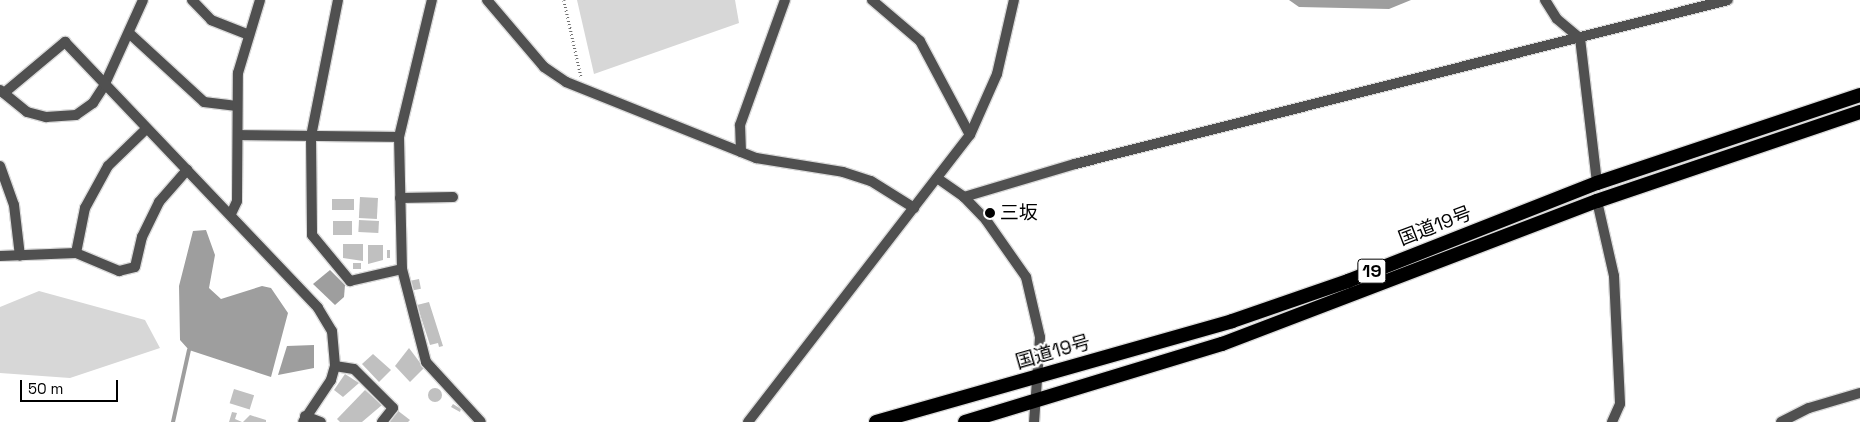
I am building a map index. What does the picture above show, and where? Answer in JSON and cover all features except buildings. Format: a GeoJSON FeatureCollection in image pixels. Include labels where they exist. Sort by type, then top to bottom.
{"type":"FeatureCollection","features":[{"type":"Feature","properties":{"kind":"highway","name":"国道19号"},"geometry":{"type":"LineString","coordinates":[[876,422],[1232,321],[1596,183],[1860,95]]}},
{"type":"Feature","properties":{"kind":"highway","name":"国道19号"},"geometry":{"type":"LineString","coordinates":[[965,422],[1240,338],[1597,201],[1860,112]]}},
{"type":"Feature","properties":{"kind":"street"},"geometry":{"type":"LineString","coordinates":[[143,0],[104,86],[93,103],[63,117],[27,112],[2,91],[65,42],[104,86],[231,214],[324,315],[332,331],[335,366],[331,380],[304,419],[321,422]]}},
{"type":"Feature","properties":{"kind":"street"},"geometry":{"type":"LineString","coordinates":[[192,0],[211,20],[249,35]]}},
{"type":"Feature","properties":{"kind":"street"},"geometry":{"type":"LineString","coordinates":[[231,214],[237,201],[238,72],[260,0]]}},
{"type":"Feature","properties":{"kind":"street"},"geometry":{"type":"LineString","coordinates":[[338,0],[311,136],[312,235],[350,281],[402,269]]}},
{"type":"Feature","properties":{"kind":"street"},"geometry":{"type":"LineString","coordinates":[[432,0],[399,137],[402,269],[426,362],[481,422]]}},
{"type":"Feature","properties":{"kind":"street"},"geometry":{"type":"LineString","coordinates":[[487,0],[544,67],[583,87],[741,152],[843,172],[892,192],[914,208]]}},
{"type":"Feature","properties":{"kind":"street"},"geometry":{"type":"LineString","coordinates":[[741,152],[740,125],[785,0]]}},
{"type":"Feature","properties":{"kind":"street"},"geometry":{"type":"LineString","coordinates":[[872,0],[920,41],[970,135]]}},
{"type":"Feature","properties":{"kind":"street"},"geometry":{"type":"LineString","coordinates":[[748,422],[970,135],[997,74],[1014,0]]}},
{"type":"Feature","properties":{"kind":"street"},"geometry":{"type":"LineString","coordinates":[[1545,0],[1558,19],[1580,38],[1596,183]]}},
{"type":"Feature","properties":{"kind":"street"},"geometry":{"type":"LineString","coordinates":[[964,197],[1075,164],[1728,0]]}},
{"type":"Feature","properties":{"kind":"street"},"geometry":{"type":"LineString","coordinates":[[129,33],[204,102],[238,106]]}},
{"type":"Feature","properties":{"kind":"street"},"geometry":{"type":"LineString","coordinates":[[76,253],[85,208],[103,174],[146,129]]}},
{"type":"Feature","properties":{"kind":"street"},"geometry":{"type":"LineString","coordinates":[[238,135],[399,137]]}},
{"type":"Feature","properties":{"kind":"street"},"geometry":{"type":"LineString","coordinates":[[0,166],[14,205],[20,256]]}},
{"type":"Feature","properties":{"kind":"street"},"geometry":{"type":"LineString","coordinates":[[0,256],[76,253],[119,271],[135,267],[142,237],[159,202],[187,170]]}},
{"type":"Feature","properties":{"kind":"street"},"geometry":{"type":"LineString","coordinates":[[937,178],[964,197],[1006,245],[1026,277],[1038,315],[1040,374],[1034,422]]}},
{"type":"Feature","properties":{"kind":"street"},"geometry":{"type":"LineString","coordinates":[[400,198],[453,197]]}},
{"type":"Feature","properties":{"kind":"street"},"geometry":{"type":"LineString","coordinates":[[1597,201],[1614,276],[1620,404],[1612,422]]}},
{"type":"Feature","properties":{"kind":"street"},"geometry":{"type":"LineString","coordinates":[[335,366],[354,369],[393,408],[382,422]]}},
{"type":"Feature","properties":{"kind":"street"},"geometry":{"type":"LineString","coordinates":[[1781,422],[1808,408],[1860,392]]}},
{"type":"Feature","properties":{"kind":"path"},"geometry":{"type":"LineString","coordinates":[[564,0],[583,87]]}},
{"type":"Feature","properties":{"kind":"shaded area"},"geometry":{"type":"Polygon","coordinates":[[[577,0],[735,0],[739,23],[594,74],[577,0]]]}},
{"type":"Feature","properties":{"kind":"shaded area"},"geometry":{"type":"Polygon","coordinates":[[[1289,0],[1411,0],[1389,9],[1299,7],[1289,0]]]}},
{"type":"Feature","properties":{"kind":"shaded area"},"geometry":{"type":"Polygon","coordinates":[[[206,230],[215,255],[209,288],[221,299],[262,286],[271,288],[288,313],[271,377],[189,350],[180,340],[179,286],[193,231],[206,230]]]}},
{"type":"Feature","properties":{"kind":"shaded area"},"geometry":{"type":"Polygon","coordinates":[[[330,270],[345,285],[344,297],[335,305],[313,284],[330,270]]]}},
{"type":"Feature","properties":{"kind":"shaded area"},"geometry":{"type":"Polygon","coordinates":[[[39,291],[145,320],[160,348],[70,378],[0,373],[0,307],[39,291]]]}},
{"type":"Feature","properties":{"kind":"shaded area"},"geometry":{"type":"Polygon","coordinates":[[[314,345],[314,368],[278,375],[287,346],[314,345]]]}},
{"type":"Feature","properties":{"kind":"waterway"},"geometry":{"type":"LineString","coordinates":[[173,422],[189,350]]}},
{"type":"Feature","properties":{"kind":"place","name":"三坂"},"geometry":{"type":"Point","coordinates":[990,213]}}]}
